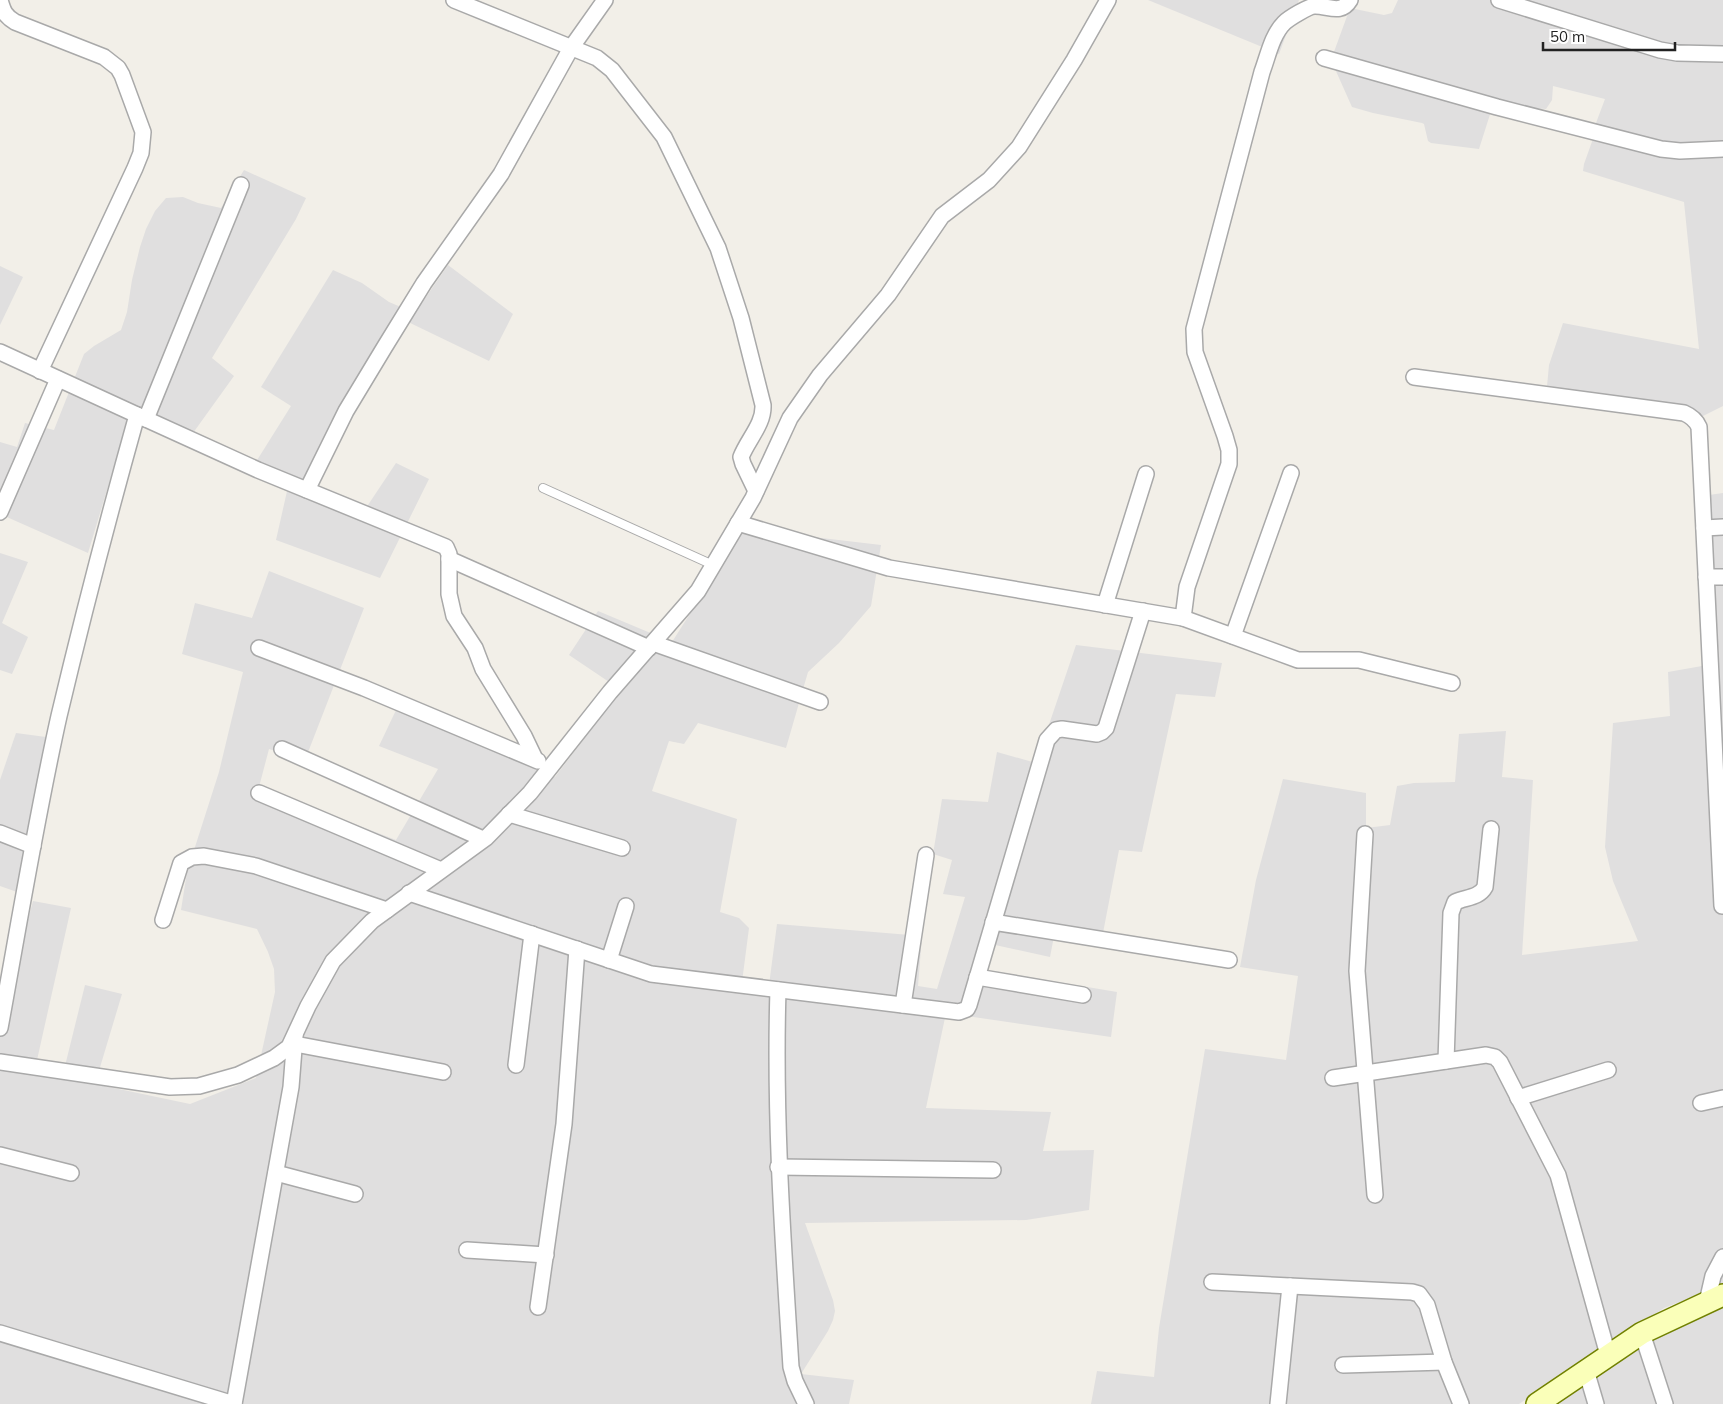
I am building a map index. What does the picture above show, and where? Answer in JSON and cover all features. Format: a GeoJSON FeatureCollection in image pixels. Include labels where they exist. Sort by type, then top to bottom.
{"type":"FeatureCollection","features":[{"type":"Feature","properties":{"kind":"street"},"geometry":{"type":"LineString","coordinates":[[0,0],[3,12],[15,22],[104,57],[113,64],[122,75],[143,132],[141,153],[136,168],[40,370]]}},
{"type":"Feature","properties":{"kind":"street"},"geometry":{"type":"LineString","coordinates":[[454,0],[604,63],[658,127],[718,248],[741,318],[763,405],[761,421],[741,457],[756,491]]}},
{"type":"Feature","properties":{"kind":"street"},"geometry":{"type":"LineString","coordinates":[[307,490],[346,411],[424,283],[501,174],[571,48],[605,0]]}},
{"type":"Feature","properties":{"kind":"street"},"geometry":{"type":"LineString","coordinates":[[0,1062],[170,1087],[200,1086],[238,1075],[274,1058],[290,1047],[308,1006],[333,961],[372,920],[483,839],[530,793],[610,692],[698,591],[756,491],[790,418],[820,375],[888,295],[942,216],[989,180],[1019,147],[1074,60],[1108,0]]}},
{"type":"Feature","properties":{"kind":"street"},"geometry":{"type":"LineString","coordinates":[[1183,618],[1187,587],[1229,464],[1229,450],[1225,436],[1195,352],[1194,329],[1257,91],[1274,39],[1285,22],[1312,6],[1337,9],[1347,5],[1350,0]]}},
{"type":"Feature","properties":{"kind":"street"},"geometry":{"type":"LineString","coordinates":[[1498,0],[1660,50],[1677,53],[1723,54]]}},
{"type":"Feature","properties":{"kind":"street"},"geometry":{"type":"LineString","coordinates":[[1324,58],[1497,107],[1661,150],[1723,149]]}},
{"type":"Feature","properties":{"kind":"street"},"geometry":{"type":"LineString","coordinates":[[0,1028],[7,944],[34,846],[59,717],[117,486],[141,417],[241,185]]}},
{"type":"Feature","properties":{"kind":"street"},"geometry":{"type":"LineString","coordinates":[[0,352],[307,490],[446,547],[449,559],[449,594],[454,616],[474,648],[483,669],[524,736],[535,759]]}},
{"type":"Feature","properties":{"kind":"street"},"geometry":{"type":"LineString","coordinates":[[1414,377],[1684,413],[1692,417],[1699,428],[1706,577],[1716,634],[1722,906]]}},
{"type":"Feature","properties":{"kind":"street"},"geometry":{"type":"LineString","coordinates":[[0,512],[58,379]]}},
{"type":"Feature","properties":{"kind":"street"},"geometry":{"type":"LineString","coordinates":[[1233,636],[1291,473]]}},
{"type":"Feature","properties":{"kind":"street"},"geometry":{"type":"LineString","coordinates":[[1105,605],[1146,474]]}},
{"type":"Feature","properties":{"kind":"street"},"geometry":{"type":"LineString","coordinates":[[738,524],[889,568],[1183,618],[1298,660],[1358,660],[1452,683]]}},
{"type":"Feature","properties":{"kind":"street"},"geometry":{"type":"LineString","coordinates":[[1704,528],[1723,527]]}},
{"type":"Feature","properties":{"kind":"street"},"geometry":{"type":"LineString","coordinates":[[449,559],[651,645],[820,702]]}},
{"type":"Feature","properties":{"kind":"street"},"geometry":{"type":"LineString","coordinates":[[1706,577],[1723,577]]}},
{"type":"Feature","properties":{"kind":"street"},"geometry":{"type":"LineString","coordinates":[[409,894],[651,974],[963,1011],[969,1005],[1047,740],[1056,730],[1062,729],[1097,734],[1106,728],[1143,611]]}},
{"type":"Feature","properties":{"kind":"street"},"geometry":{"type":"LineString","coordinates":[[259,648],[373,692],[535,759],[550,768]]}},
{"type":"Feature","properties":{"kind":"street"},"geometry":{"type":"LineString","coordinates":[[282,750],[483,839]]}},
{"type":"Feature","properties":{"kind":"street"},"geometry":{"type":"LineString","coordinates":[[259,793],[441,870]]}},
{"type":"Feature","properties":{"kind":"street"},"geometry":{"type":"LineString","coordinates":[[509,814],[622,848]]}},
{"type":"Feature","properties":{"kind":"street"},"geometry":{"type":"LineString","coordinates":[[1446,1061],[1451,913],[1455,902],[1478,895],[1485,887],[1491,829]]}},
{"type":"Feature","properties":{"kind":"street"},"geometry":{"type":"LineString","coordinates":[[0,833],[34,846]]}},
{"type":"Feature","properties":{"kind":"street"},"geometry":{"type":"LineString","coordinates":[[1365,834],[1357,949],[1374,1196]]}},
{"type":"Feature","properties":{"kind":"street"},"geometry":{"type":"LineString","coordinates":[[903,1005],[926,855]]}},
{"type":"Feature","properties":{"kind":"street"},"geometry":{"type":"LineString","coordinates":[[163,920],[181,863],[192,857],[204,856],[256,866],[387,910]]}},
{"type":"Feature","properties":{"kind":"street"},"geometry":{"type":"LineString","coordinates":[[609,960],[626,906]]}},
{"type":"Feature","properties":{"kind":"street"},"geometry":{"type":"LineString","coordinates":[[993,922],[1229,960]]}},
{"type":"Feature","properties":{"kind":"street"},"geometry":{"type":"LineString","coordinates":[[516,1065],[532,934]]}},
{"type":"Feature","properties":{"kind":"street"},"geometry":{"type":"LineString","coordinates":[[538,1308],[564,1124],[577,949]]}},
{"type":"Feature","properties":{"kind":"street"},"geometry":{"type":"LineString","coordinates":[[977,977],[1083,995]]}},
{"type":"Feature","properties":{"kind":"street"},"geometry":{"type":"LineString","coordinates":[[778,990],[776,1040],[778,1167],[791,1367],[795,1381],[806,1404]]}},
{"type":"Feature","properties":{"kind":"street"},"geometry":{"type":"LineString","coordinates":[[295,1039],[443,1072]]}},
{"type":"Feature","properties":{"kind":"street"},"geometry":{"type":"LineString","coordinates":[[0,1333],[234,1404],[291,1087],[295,1039]]}},
{"type":"Feature","properties":{"kind":"street"},"geometry":{"type":"LineString","coordinates":[[1333,1078],[1486,1055],[1495,1056],[1500,1062],[1558,1175],[1608,1355]]}},
{"type":"Feature","properties":{"kind":"street"},"geometry":{"type":"LineString","coordinates":[[1518,1098],[1608,1070]]}},
{"type":"Feature","properties":{"kind":"street"},"geometry":{"type":"LineString","coordinates":[[1701,1103],[1723,1098]]}},
{"type":"Feature","properties":{"kind":"street"},"geometry":{"type":"LineString","coordinates":[[0,1155],[71,1173]]}},
{"type":"Feature","properties":{"kind":"street"},"geometry":{"type":"LineString","coordinates":[[778,1167],[993,1170]]}},
{"type":"Feature","properties":{"kind":"street"},"geometry":{"type":"LineString","coordinates":[[276,1173],[355,1194]]}},
{"type":"Feature","properties":{"kind":"street"},"geometry":{"type":"LineString","coordinates":[[467,1250],[546,1255]]}},
{"type":"Feature","properties":{"kind":"street"},"geometry":{"type":"LineString","coordinates":[[1537,1404],[1642,1333],[1715,1299],[1713,1276],[1723,1257]]}},
{"type":"Feature","properties":{"kind":"street"},"geometry":{"type":"LineString","coordinates":[[1212,1282],[1412,1292],[1419,1294],[1427,1305],[1444,1362],[1461,1404]]}},
{"type":"Feature","properties":{"kind":"street"},"geometry":{"type":"LineString","coordinates":[[1278,1404],[1290,1286]]}},
{"type":"Feature","properties":{"kind":"street"},"geometry":{"type":"LineString","coordinates":[[1642,1333],[1664,1404]]}},
{"type":"Feature","properties":{"kind":"street"},"geometry":{"type":"LineString","coordinates":[[1342,1365],[1444,1362]]}},
{"type":"Feature","properties":{"kind":"street"},"geometry":{"type":"LineString","coordinates":[[1586,1370],[1596,1404]]}},
{"type":"Feature","properties":{"kind":"lane"},"geometry":{"type":"LineString","coordinates":[[543,488],[713,565]]}},
{"type":"Feature","properties":{"kind":"shaded area"},"geometry":{"type":"Polygon","coordinates":[[[1148,0],[1299,0],[1279,54],[1148,0]]]}},
{"type":"Feature","properties":{"kind":"shaded area"},"geometry":{"type":"Polygon","coordinates":[[[1398,0],[1723,0],[1723,406],[1693,421],[1546,397],[1549,365],[1563,323],[1699,349],[1684,202],[1583,171],[1596,123],[1605,99],[1553,86],[1552,100],[1546,109],[1493,105],[1479,149],[1431,143],[1428,141],[1424,124],[1422,123],[1352,107],[1331,60],[1350,8],[1384,15],[1392,13],[1398,0]]]}},
{"type":"Feature","properties":{"kind":"shaded area"},"geometry":{"type":"Polygon","coordinates":[[[244,170],[306,198],[296,219],[212,358],[234,376],[193,433],[136,409],[113,470],[88,553],[0,514],[0,442],[17,447],[25,423],[54,430],[84,354],[121,330],[127,312],[140,247],[155,211],[166,198],[183,197],[198,203],[221,208],[244,170]]]}},
{"type":"Feature","properties":{"kind":"shaded area"},"geometry":{"type":"Polygon","coordinates":[[[448,265],[513,314],[489,361],[406,321],[302,490],[360,517],[396,463],[429,479],[380,578],[276,540],[290,478],[254,465],[291,406],[261,387],[333,270],[362,283],[389,302],[415,313],[448,265]]]}},
{"type":"Feature","properties":{"kind":"shaded area"},"geometry":{"type":"Polygon","coordinates":[[[0,266],[23,277],[0,325],[0,266]]]}},
{"type":"Feature","properties":{"kind":"shaded area"},"geometry":{"type":"Polygon","coordinates":[[[1723,493],[1723,1285],[1664,1308],[1519,1404],[1091,1404],[1097,1371],[1154,1377],[1159,1328],[1205,1049],[1286,1060],[1298,976],[1240,967],[1256,880],[1283,779],[1366,793],[1366,828],[1390,825],[1397,786],[1414,783],[1455,782],[1459,734],[1506,731],[1502,777],[1533,780],[1522,955],[1638,941],[1613,881],[1605,847],[1613,723],[1670,716],[1668,672],[1719,663],[1709,495],[1723,493]]]}},
{"type":"Feature","properties":{"kind":"shaded area"},"geometry":{"type":"Polygon","coordinates":[[[744,529],[881,545],[871,606],[839,643],[808,672],[786,748],[698,723],[684,744],[669,741],[652,791],[737,819],[720,912],[739,918],[749,928],[742,982],[769,985],[777,924],[922,936],[918,986],[937,989],[965,897],[943,894],[952,860],[933,854],[942,799],[988,802],[997,752],[1036,763],[1076,645],[1222,663],[1215,697],[1176,694],[1142,852],[1119,850],[1102,938],[1055,931],[1050,957],[986,943],[981,969],[1117,992],[1111,1037],[946,1013],[926,1108],[1051,1112],[1043,1151],[1094,1150],[1089,1210],[1026,1220],[805,1223],[833,1300],[835,1311],[828,1331],[801,1374],[854,1380],[849,1404],[0,1404],[0,1009],[4,1008],[33,901],[71,908],[35,1069],[63,1074],[85,985],[122,994],[95,1084],[190,1104],[256,1078],[275,992],[274,969],[268,952],[257,929],[181,910],[187,872],[219,772],[243,672],[182,654],[195,603],[252,618],[269,571],[364,608],[305,760],[269,749],[259,787],[396,840],[438,769],[379,746],[397,708],[555,777],[621,690],[569,655],[598,611],[672,642],[744,529]]]}},
{"type":"Feature","properties":{"kind":"shaded area"},"geometry":{"type":"Polygon","coordinates":[[[0,553],[28,562],[2,623],[28,637],[12,674],[0,670],[0,553]]]}},
{"type":"Feature","properties":{"kind":"shaded area"},"geometry":{"type":"Polygon","coordinates":[[[16,733],[46,737],[17,892],[0,886],[0,780],[16,733]]]}},
{"type":"Feature","properties":{"kind":"shaded area"},"geometry":{"type":"Polygon","coordinates":[[[1723,1305],[1723,1404],[1559,1404],[1600,1374],[1698,1313],[1723,1305]]]}}]}
